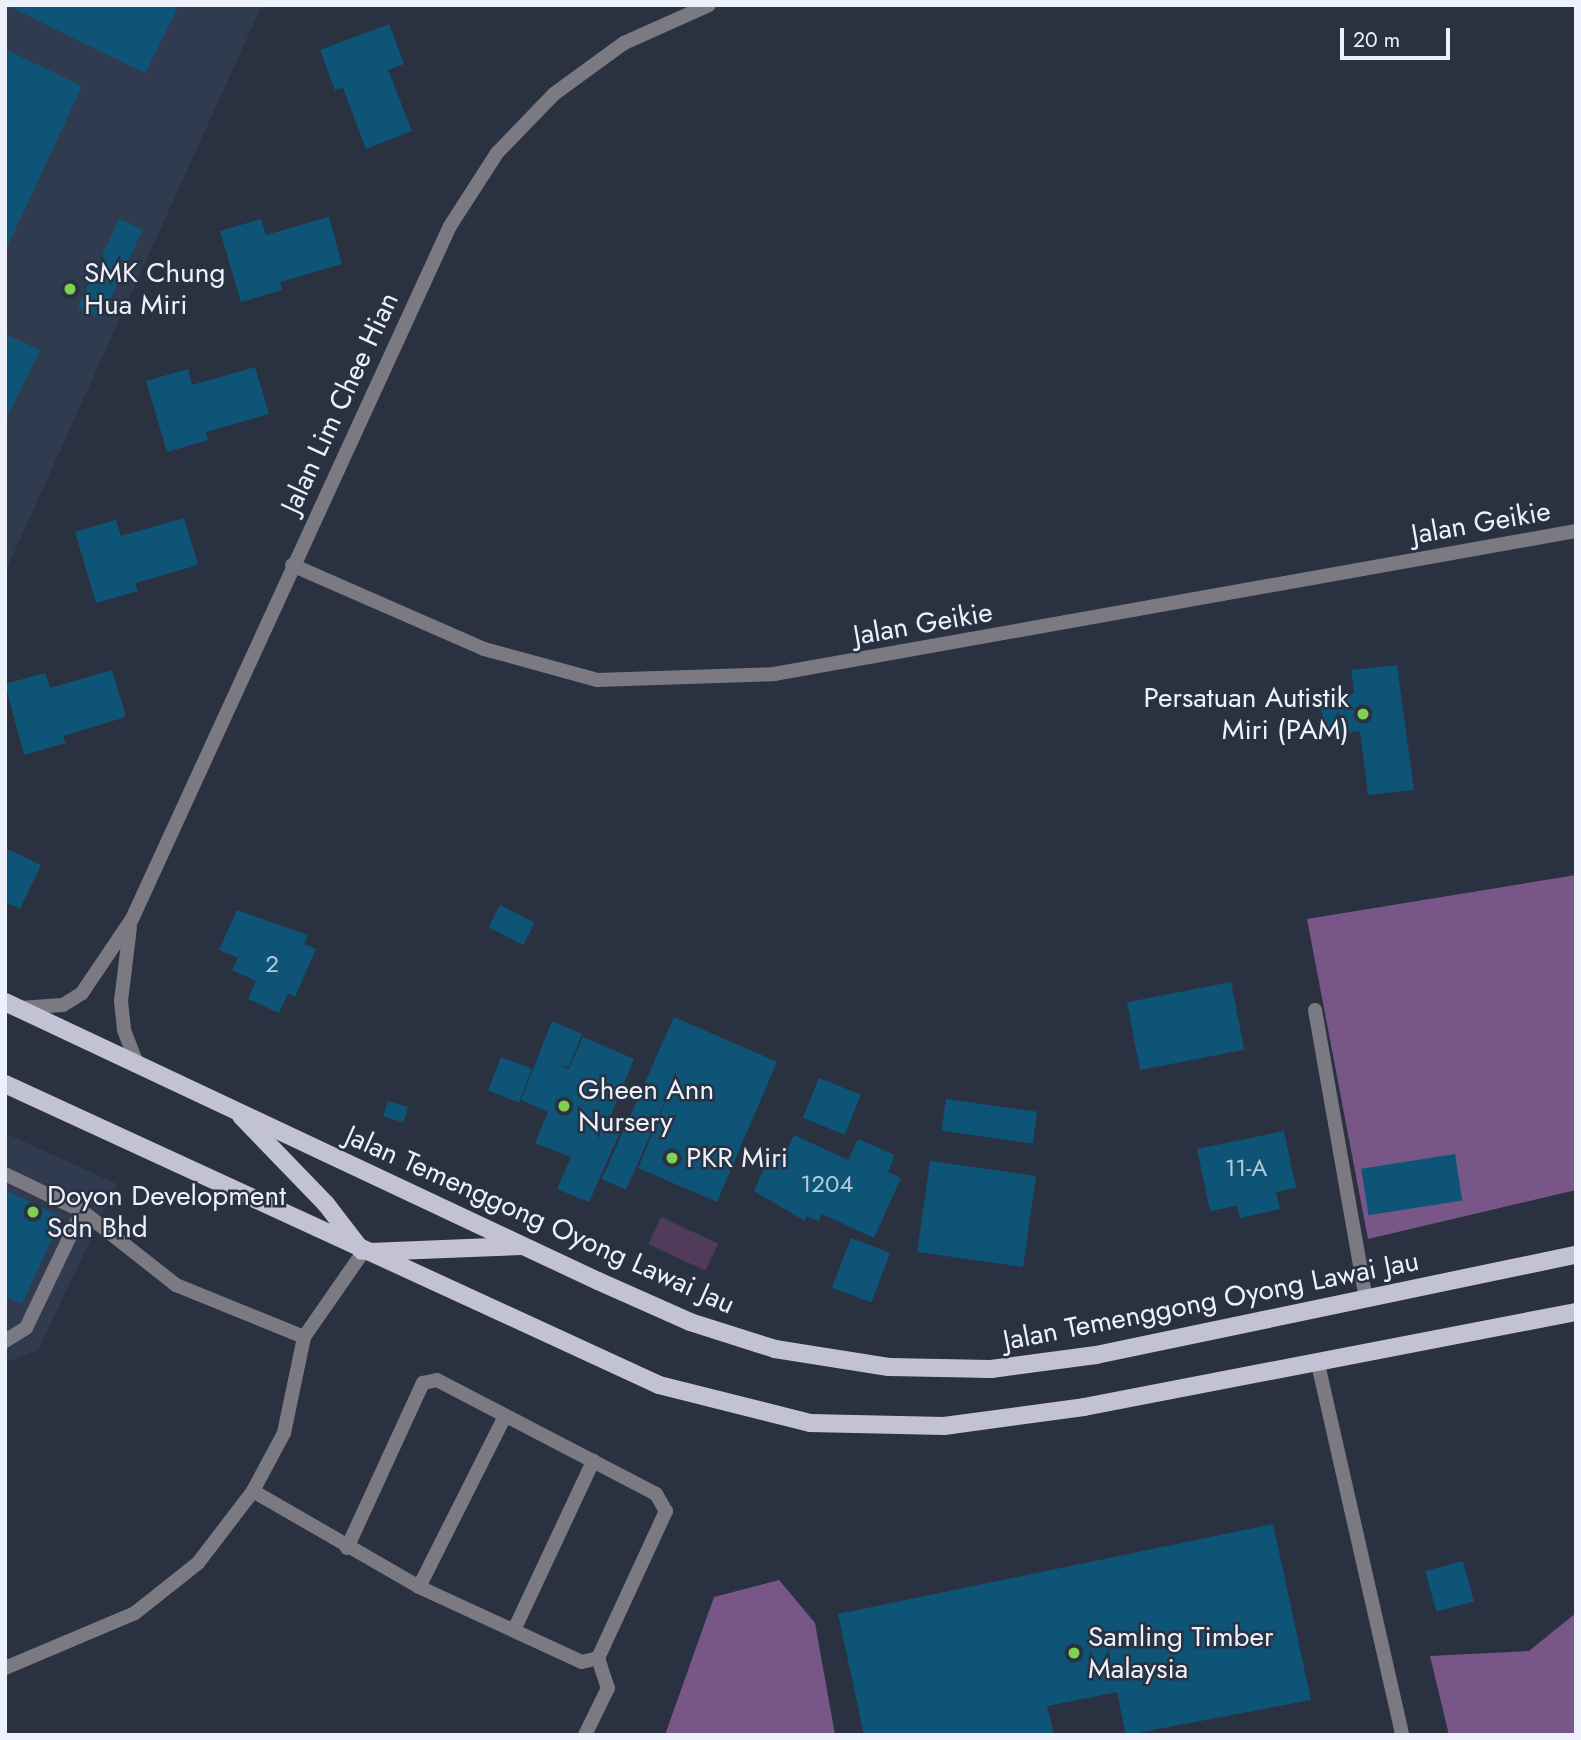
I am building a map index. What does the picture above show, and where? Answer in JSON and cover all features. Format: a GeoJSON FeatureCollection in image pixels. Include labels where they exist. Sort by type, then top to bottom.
{"type":"FeatureCollection","features":[{"type":"Feature","properties":{"kind":"main road","name":"Jalan Temenggong Oyong Lawai Jau"},"geometry":{"type":"LineString","coordinates":[[12,1005],[524,1246],[711,1329],[775,1349],[889,1367],[991,1370],[1096,1355],[1576,1255]]}},
{"type":"Feature","properties":{"kind":"main road"},"geometry":{"type":"LineString","coordinates":[[5,1084],[363,1252],[659,1385],[810,1423],[944,1426],[1318,1364],[1576,1312]]}},
{"type":"Feature","properties":{"kind":"main road"},"geometry":{"type":"LineString","coordinates":[[231,1106],[327,1204],[363,1252]]}},
{"type":"Feature","properties":{"kind":"main road"},"geometry":{"type":"LineString","coordinates":[[363,1252],[524,1246]]}},
{"type":"Feature","properties":{"kind":"street","name":"Jalan Lim Chee Hian"},"geometry":{"type":"LineString","coordinates":[[12,1005],[63,1004],[82,993],[132,919],[292,565],[450,226],[497,153],[554,94],[624,43],[709,5]]}},
{"type":"Feature","properties":{"kind":"street","name":"Jalan Geikie"},"geometry":{"type":"LineString","coordinates":[[292,565],[484,649],[610,679],[774,674],[1576,531]]}},
{"type":"Feature","properties":{"kind":"street","name":"Jalan Lim Chee Hian"},"geometry":{"type":"LineString","coordinates":[[132,919],[121,1001],[124,1030],[136,1062]]}},
{"type":"Feature","properties":{"kind":"street"},"geometry":{"type":"LineString","coordinates":[[1315,1010],[1366,1298]]}},
{"type":"Feature","properties":{"kind":"street"},"geometry":{"type":"LineString","coordinates":[[5,1174],[82,1211],[176,1285],[304,1338]]}},
{"type":"Feature","properties":{"kind":"street"},"geometry":{"type":"LineString","coordinates":[[5,1341],[26,1328],[82,1211]]}},
{"type":"Feature","properties":{"kind":"street"},"geometry":{"type":"LineString","coordinates":[[5,1668],[135,1613],[198,1563],[253,1491],[285,1433],[304,1338],[363,1252]]}},
{"type":"Feature","properties":{"kind":"street"},"geometry":{"type":"LineString","coordinates":[[1318,1364],[1402,1735]]}},
{"type":"Feature","properties":{"kind":"street"},"geometry":{"type":"LineString","coordinates":[[347,1548],[423,1383],[437,1380],[656,1493],[666,1511],[598,1658],[608,1688],[585,1735]]}},
{"type":"Feature","properties":{"kind":"street"},"geometry":{"type":"LineString","coordinates":[[419,1587],[505,1416]]}},
{"type":"Feature","properties":{"kind":"street"},"geometry":{"type":"LineString","coordinates":[[514,1630],[593,1461]]}},
{"type":"Feature","properties":{"kind":"street"},"geometry":{"type":"LineString","coordinates":[[253,1491],[347,1548],[419,1587],[582,1662],[598,1658]]}},
{"type":"Feature","properties":{"kind":"shaded area","name":"SMK Chung Hua Miri"},"geometry":{"type":"Polygon","coordinates":[[[5,5],[262,5],[5,572],[5,5]]]}},
{"type":"Feature","properties":{"kind":"shaded area"},"geometry":{"type":"Polygon","coordinates":[[[1576,875],[1576,1190],[1368,1239],[1307,919],[1576,875]]]}},
{"type":"Feature","properties":{"kind":"shaded area"},"geometry":{"type":"Polygon","coordinates":[[[5,1133],[117,1184],[38,1350],[5,1363],[5,1133]]]}},
{"type":"Feature","properties":{"kind":"shaded area"},"geometry":{"type":"Polygon","coordinates":[[[661,1217],[718,1244],[705,1271],[648,1244],[661,1217]]]}},
{"type":"Feature","properties":{"kind":"shaded area"},"geometry":{"type":"Polygon","coordinates":[[[779,1580],[815,1623],[835,1735],[665,1735],[714,1597],[779,1580]]]}},
{"type":"Feature","properties":{"kind":"shaded area"},"geometry":{"type":"Polygon","coordinates":[[[1576,1613],[1576,1735],[1449,1735],[1430,1656],[1529,1651],[1576,1613]]]}},
{"type":"Feature","properties":{"kind":"building"},"geometry":{"type":"Polygon","coordinates":[[[6,5],[179,5],[145,73],[6,5]]]}},
{"type":"Feature","properties":{"kind":"building"},"geometry":{"type":"Polygon","coordinates":[[[389,24],[404,64],[388,70],[412,131],[366,149],[343,88],[335,90],[320,50],[389,24]]]}},
{"type":"Feature","properties":{"kind":"building"},"geometry":{"type":"Polygon","coordinates":[[[5,49],[82,86],[5,252],[5,49]]]}},
{"type":"Feature","properties":{"kind":"building"},"geometry":{"type":"Polygon","coordinates":[[[329,217],[342,264],[280,282],[282,290],[241,302],[220,231],[261,219],[266,235],[329,217]]]}},
{"type":"Feature","properties":{"kind":"building"},"geometry":{"type":"Polygon","coordinates":[[[119,219],[143,230],[101,319],[78,308],[119,219]]]}},
{"type":"Feature","properties":{"kind":"building"},"geometry":{"type":"Polygon","coordinates":[[[5,334],[40,350],[5,422],[5,334]]]}},
{"type":"Feature","properties":{"kind":"building"},"geometry":{"type":"Polygon","coordinates":[[[255,367],[269,414],[206,432],[208,440],[167,452],[146,381],[188,369],[192,385],[255,367]]]}},
{"type":"Feature","properties":{"kind":"building"},"geometry":{"type":"Polygon","coordinates":[[[184,518],[198,565],[135,583],[138,591],[96,603],[75,532],[116,520],[121,536],[184,518]]]}},
{"type":"Feature","properties":{"kind":"building","name":"Persatuan Autistik Miri (PAM)"},"geometry":{"type":"Polygon","coordinates":[[[1397,665],[1414,790],[1368,795],[1360,731],[1325,736],[1319,696],[1354,692],[1351,670],[1397,665]]]}},
{"type":"Feature","properties":{"kind":"building"},"geometry":{"type":"Polygon","coordinates":[[[112,670],[126,717],[63,736],[66,743],[24,755],[5,684],[45,673],[50,688],[112,670]]]}},
{"type":"Feature","properties":{"kind":"building"},"geometry":{"type":"Polygon","coordinates":[[[5,848],[41,865],[20,909],[5,902],[5,848]]]}},
{"type":"Feature","properties":{"kind":"building"},"geometry":{"type":"Polygon","coordinates":[[[500,905],[535,923],[523,945],[489,927],[500,905]]]}},
{"type":"Feature","properties":{"kind":"building"},"geometry":{"type":"Polygon","coordinates":[[[237,910],[308,935],[304,944],[316,949],[295,997],[288,993],[279,1013],[248,999],[256,981],[232,970],[238,958],[219,950],[237,910]]]}},
{"type":"Feature","properties":{"kind":"building"},"geometry":{"type":"Polygon","coordinates":[[[1231,982],[1244,1050],[1140,1070],[1127,1002],[1231,982]]]}},
{"type":"Feature","properties":{"kind":"building"},"geometry":{"type":"Polygon","coordinates":[[[674,1017],[777,1062],[717,1202],[638,1168],[681,1065],[626,1190],[602,1179],[674,1017]]]}},
{"type":"Feature","properties":{"kind":"building"},"geometry":{"type":"Polygon","coordinates":[[[552,1021],[582,1034],[569,1067],[560,1065],[569,1069],[583,1037],[634,1059],[607,1125],[620,1132],[589,1202],[557,1189],[571,1157],[535,1143],[548,1112],[521,1100],[552,1021]]]}},
{"type":"Feature","properties":{"kind":"building"},"geometry":{"type":"Polygon","coordinates":[[[501,1057],[532,1069],[519,1102],[488,1091],[501,1057]]]}},
{"type":"Feature","properties":{"kind":"building"},"geometry":{"type":"Polygon","coordinates":[[[819,1078],[861,1095],[845,1135],[803,1118],[819,1078]]]}},
{"type":"Feature","properties":{"kind":"building"},"geometry":{"type":"Polygon","coordinates":[[[946,1099],[1037,1112],[1033,1143],[942,1131],[946,1099]]]}},
{"type":"Feature","properties":{"kind":"building"},"geometry":{"type":"Polygon","coordinates":[[[388,1101],[408,1107],[403,1122],[383,1116],[388,1101]]]}},
{"type":"Feature","properties":{"kind":"building"},"geometry":{"type":"Polygon","coordinates":[[[1284,1131],[1296,1188],[1276,1192],[1280,1209],[1240,1218],[1237,1206],[1210,1211],[1197,1149],[1284,1131]]]}},
{"type":"Feature","properties":{"kind":"building"},"geometry":{"type":"Polygon","coordinates":[[[794,1135],[848,1160],[858,1139],[895,1155],[888,1172],[901,1178],[874,1238],[822,1214],[819,1221],[807,1216],[805,1221],[754,1191],[770,1154],[783,1159],[794,1135]]]}},
{"type":"Feature","properties":{"kind":"building"},"geometry":{"type":"Polygon","coordinates":[[[1455,1154],[1462,1200],[1369,1215],[1361,1169],[1455,1154]]]}},
{"type":"Feature","properties":{"kind":"building"},"geometry":{"type":"Polygon","coordinates":[[[930,1161],[1036,1176],[1023,1267],[917,1252],[930,1161]]]}},
{"type":"Feature","properties":{"kind":"building"},"geometry":{"type":"Polygon","coordinates":[[[5,1190],[62,1217],[22,1304],[5,1296],[5,1190]]]}},
{"type":"Feature","properties":{"kind":"building"},"geometry":{"type":"Polygon","coordinates":[[[851,1238],[890,1253],[871,1303],[832,1287],[851,1238]]]}},
{"type":"Feature","properties":{"kind":"building","name":"Samling Timber Malaysia"},"geometry":{"type":"Polygon","coordinates":[[[1273,1524],[1311,1700],[1126,1735],[1117,1692],[1047,1706],[1054,1735],[864,1735],[838,1614],[1273,1524]]]}},
{"type":"Feature","properties":{"kind":"building"},"geometry":{"type":"Polygon","coordinates":[[[1463,1561],[1474,1602],[1436,1612],[1425,1571],[1463,1561]]]}},
{"type":"Feature","properties":{"kind":"place","name":"SMK Chung Hua Miri"},"geometry":{"type":"Point","coordinates":[70,289]}},
{"type":"Feature","properties":{"kind":"place","name":"Persatuan Autistik Miri (PAM)"},"geometry":{"type":"Point","coordinates":[1363,714]}},
{"type":"Feature","properties":{"kind":"place","name":"Gheen Ann Nursery"},"geometry":{"type":"Point","coordinates":[564,1106]}},
{"type":"Feature","properties":{"kind":"place","name":"PKR Miri"},"geometry":{"type":"Point","coordinates":[672,1158]}},
{"type":"Feature","properties":{"kind":"place","name":"Doyon Development Sdn Bhd"},"geometry":{"type":"Point","coordinates":[33,1212]}},
{"type":"Feature","properties":{"kind":"place","name":"Samling Timber Malaysia"},"geometry":{"type":"Point","coordinates":[1074,1653]}}]}
